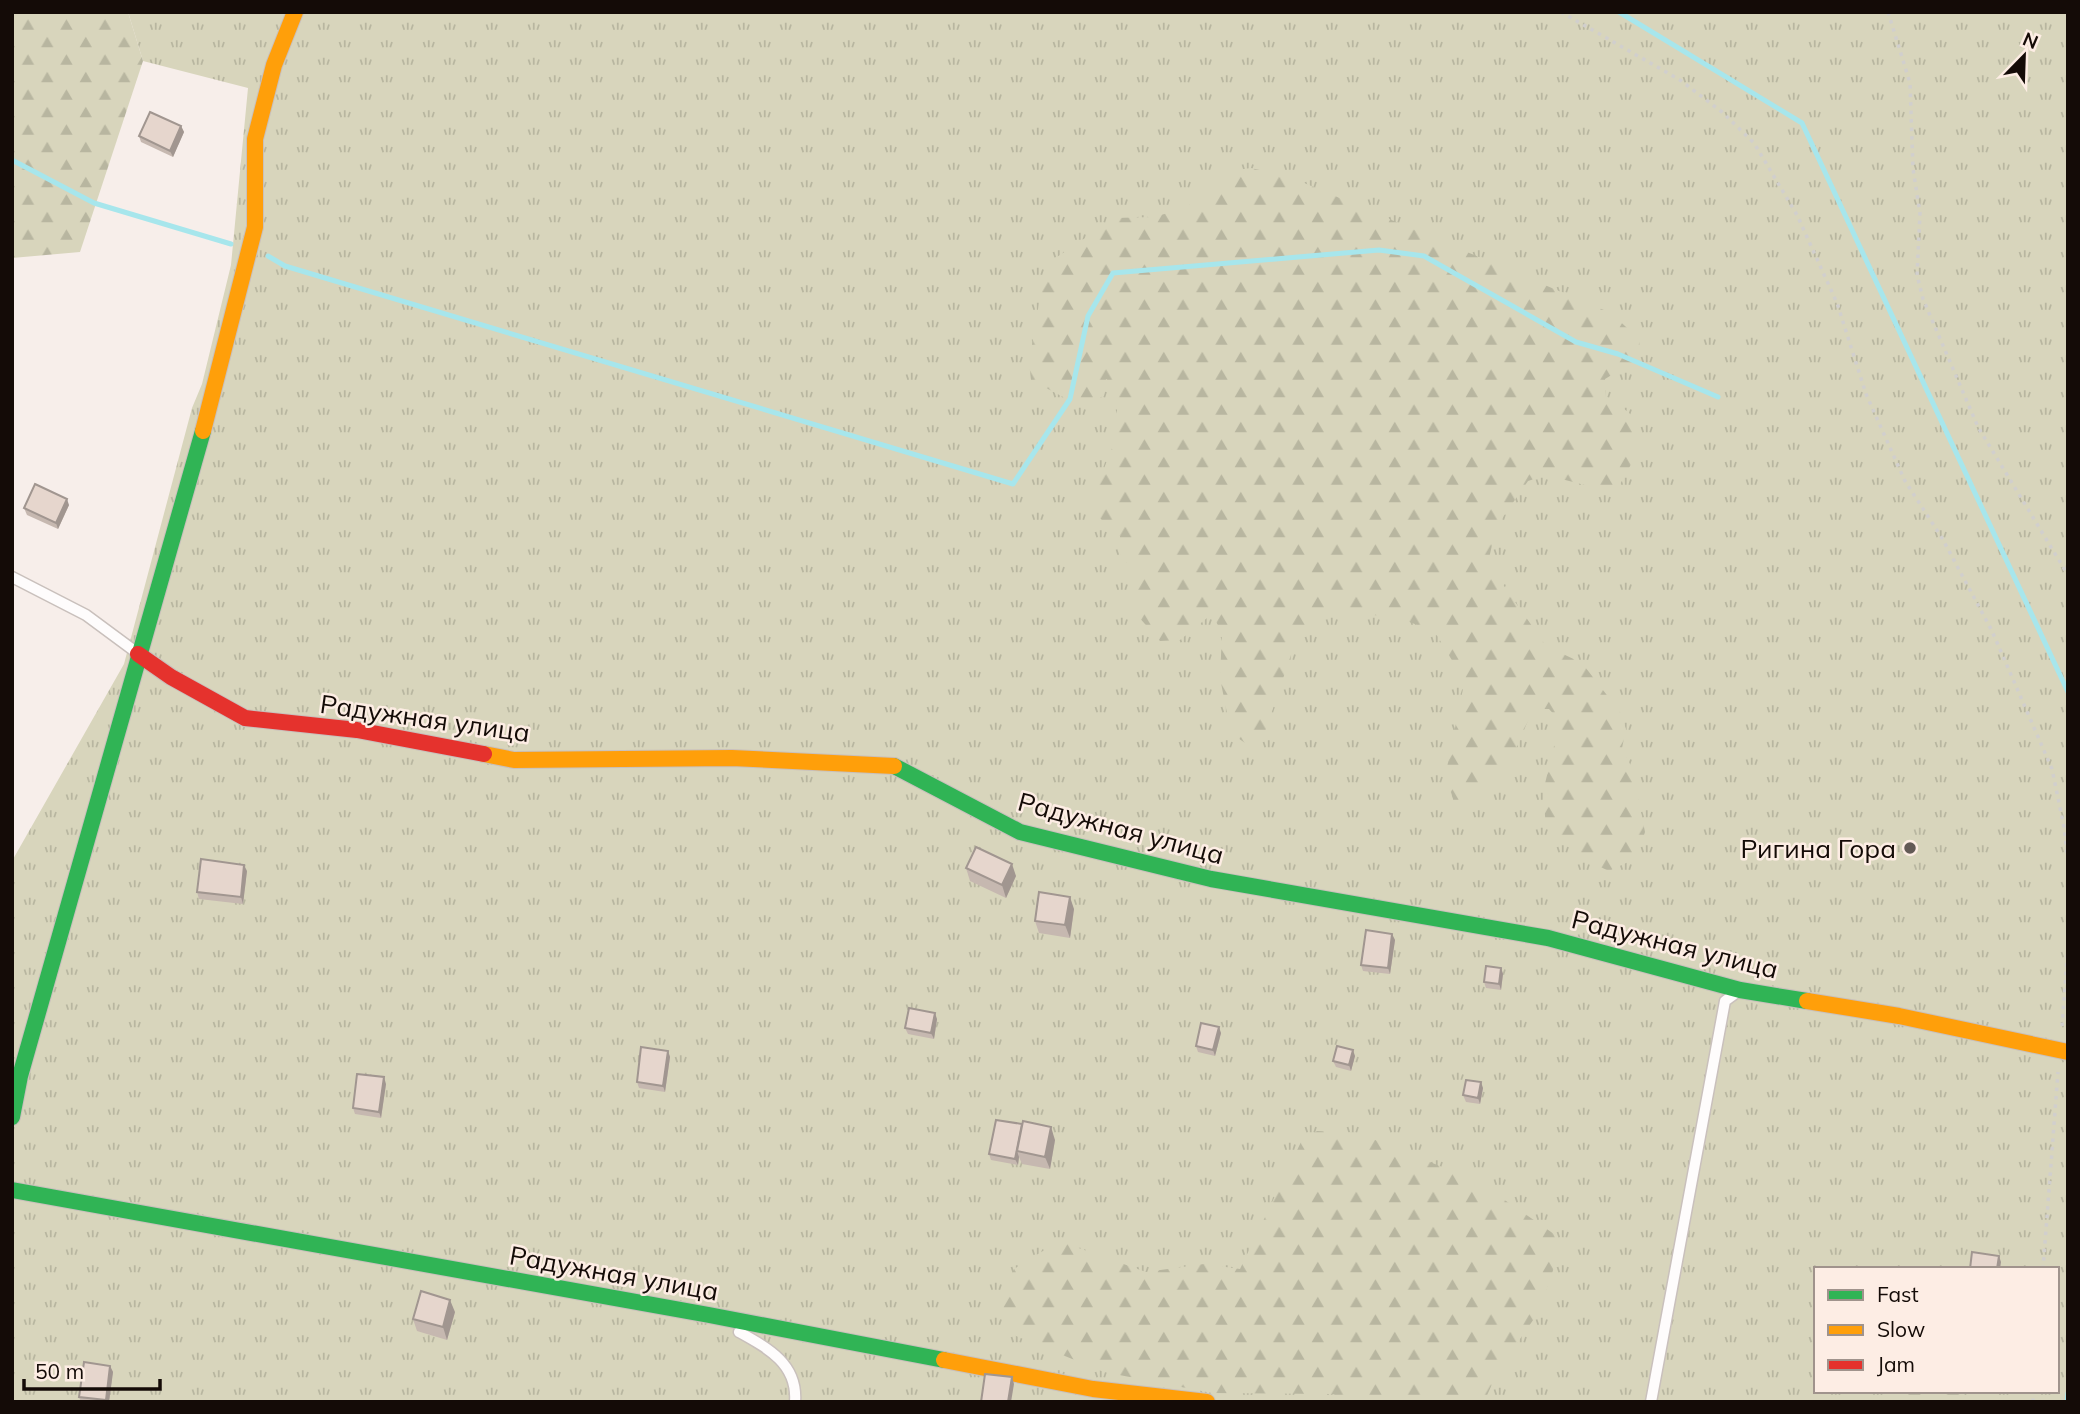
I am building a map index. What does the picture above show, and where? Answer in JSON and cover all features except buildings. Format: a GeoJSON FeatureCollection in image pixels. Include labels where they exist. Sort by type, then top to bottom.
{"type":"FeatureCollection","features":[{"type":"Feature","properties":{"kind":"street"},"geometry":{"type":"LineString","coordinates":[[12,1117],[20,1076],[211,404],[255,227],[255,139],[274,65],[295,12]]}},
{"type":"Feature","properties":{"kind":"street","name":"Радужная улица"},"geometry":{"type":"LineString","coordinates":[[138,654],[171,677],[244,718],[357,730],[513,760],[732,758],[893,765],[1020,832],[1211,879],[1548,938],[1740,990],[1899,1016],[2064,1052]]}},
{"type":"Feature","properties":{"kind":"street","name":"Радужная улица"},"geometry":{"type":"LineString","coordinates":[[12,1190],[709,1315],[1093,1390],[1208,1402]]}},
{"type":"Feature","properties":{"kind":"lane"},"geometry":{"type":"LineString","coordinates":[[12,577],[86,615],[138,654]]}},
{"type":"Feature","properties":{"kind":"lane"},"geometry":{"type":"LineString","coordinates":[[1651,1402],[1725,1001],[1740,990]]}},
{"type":"Feature","properties":{"kind":"lane"},"geometry":{"type":"LineString","coordinates":[[709,1315],[776,1353],[796,1386],[795,1402]]}},
{"type":"Feature","properties":{"kind":"path"},"geometry":{"type":"LineString","coordinates":[[1561,12],[1680,80],[1722,112],[1754,143],[1797,215],[1837,303],[1866,394],[1905,481],[1942,538],[1992,631],[2052,769],[2068,861]]}},
{"type":"Feature","properties":{"kind":"path"},"geometry":{"type":"LineString","coordinates":[[1888,12],[1910,83],[1913,169],[1920,214],[1917,275],[1923,299],[1978,427],[2068,575]]}},
{"type":"Feature","properties":{"kind":"path"},"geometry":{"type":"LineString","coordinates":[[2043,1267],[2064,1052],[2068,947]]}},
{"type":"Feature","properties":{"kind":"green space"},"geometry":{"type":"Polygon","coordinates":[[[12,12],[128,12],[143,61],[80,252],[12,258],[12,12]]]}},
{"type":"Feature","properties":{"kind":"green space"},"geometry":{"type":"Polygon","coordinates":[[[128,12],[2068,12],[2068,1402],[12,1402],[12,861],[124,664],[192,408],[202,384],[231,265],[248,88],[143,61],[128,12]]]}},
{"type":"Feature","properties":{"kind":"green space"},"geometry":{"type":"Polygon","coordinates":[[[1251,168],[1290,177],[1611,313],[1640,340],[1638,359],[1605,379],[1606,397],[1633,417],[1640,433],[1636,452],[1618,488],[1600,489],[1546,475],[1528,481],[1496,527],[1488,563],[1546,646],[1582,663],[1620,712],[1626,729],[1622,748],[1632,768],[1645,832],[1639,850],[1626,863],[1609,871],[1576,852],[1546,827],[1543,792],[1560,721],[1549,709],[1533,709],[1504,777],[1457,808],[1445,777],[1463,689],[1459,672],[1435,632],[1402,619],[1331,609],[1314,615],[1294,646],[1263,738],[1245,743],[1231,733],[1220,678],[1222,633],[1212,614],[1180,640],[1160,641],[1137,615],[1133,571],[1120,554],[1120,536],[1094,513],[1094,494],[1114,443],[1119,388],[1106,379],[1104,396],[1087,402],[1065,398],[1031,380],[1029,362],[1041,292],[1054,259],[1115,218],[1153,217],[1172,212],[1189,205],[1229,171],[1251,168]]]}},
{"type":"Feature","properties":{"kind":"green space"},"geometry":{"type":"Polygon","coordinates":[[[1317,1131],[1358,1133],[1477,1181],[1554,1234],[1559,1252],[1540,1310],[1498,1371],[1484,1402],[1367,1402],[1332,1394],[1212,1393],[1104,1372],[1016,1336],[1001,1303],[1014,1269],[1059,1241],[1146,1272],[1204,1264],[1240,1269],[1301,1142],[1317,1131]]]}},
{"type":"Feature","properties":{"kind":"green space"},"geometry":{"type":"Polygon","coordinates":[[[1893,1393],[1964,1393],[1966,1402],[1891,1402],[1893,1393]]]}},
{"type":"Feature","properties":{"kind":"waterway"},"geometry":{"type":"LineString","coordinates":[[1619,12],[1802,123],[2068,692]]}},
{"type":"Feature","properties":{"kind":"waterway"},"geometry":{"type":"LineString","coordinates":[[12,160],[94,203],[231,244]]}},
{"type":"Feature","properties":{"kind":"waterway"},"geometry":{"type":"LineString","coordinates":[[268,256],[285,266],[1013,484],[1070,399],[1088,316],[1113,273],[1379,250],[1424,256],[1576,342],[1618,354],[1718,397]]}},
{"type":"Feature","properties":{"kind":"waterway"},"geometry":{"type":"LineString","coordinates":[[2067,1402],[2068,1393]]}},
{"type":"Feature","properties":{"kind":"traffic: fast"},"geometry":{"type":"LineString","coordinates":[[12,1117],[20,1076],[203,431]]}},
{"type":"Feature","properties":{"kind":"traffic: fast"},"geometry":{"type":"LineString","coordinates":[[894,766],[1020,832],[1211,879],[1548,938],[1740,990],[1807,1001]]}},
{"type":"Feature","properties":{"kind":"traffic: fast"},"geometry":{"type":"LineString","coordinates":[[12,1190],[709,1315],[944,1360]]}},
{"type":"Feature","properties":{"kind":"traffic: slow"},"geometry":{"type":"LineString","coordinates":[[203,431],[255,227],[255,139],[274,65],[295,12]]}},
{"type":"Feature","properties":{"kind":"traffic: slow"},"geometry":{"type":"LineString","coordinates":[[484,754],[514,760],[732,758],[894,766]]}},
{"type":"Feature","properties":{"kind":"traffic: slow"},"geometry":{"type":"LineString","coordinates":[[1807,1001],[1899,1016],[2068,1052]]}},
{"type":"Feature","properties":{"kind":"traffic: slow"},"geometry":{"type":"LineString","coordinates":[[944,1360],[1093,1389],[1207,1402]]}},
{"type":"Feature","properties":{"kind":"traffic: jam"},"geometry":{"type":"LineString","coordinates":[[138,654],[171,677],[245,718],[357,730],[484,754]]}},
{"type":"Feature","properties":{"kind":"place","name":"Ригина Гора"},"geometry":{"type":"Point","coordinates":[1910,848]}}]}
